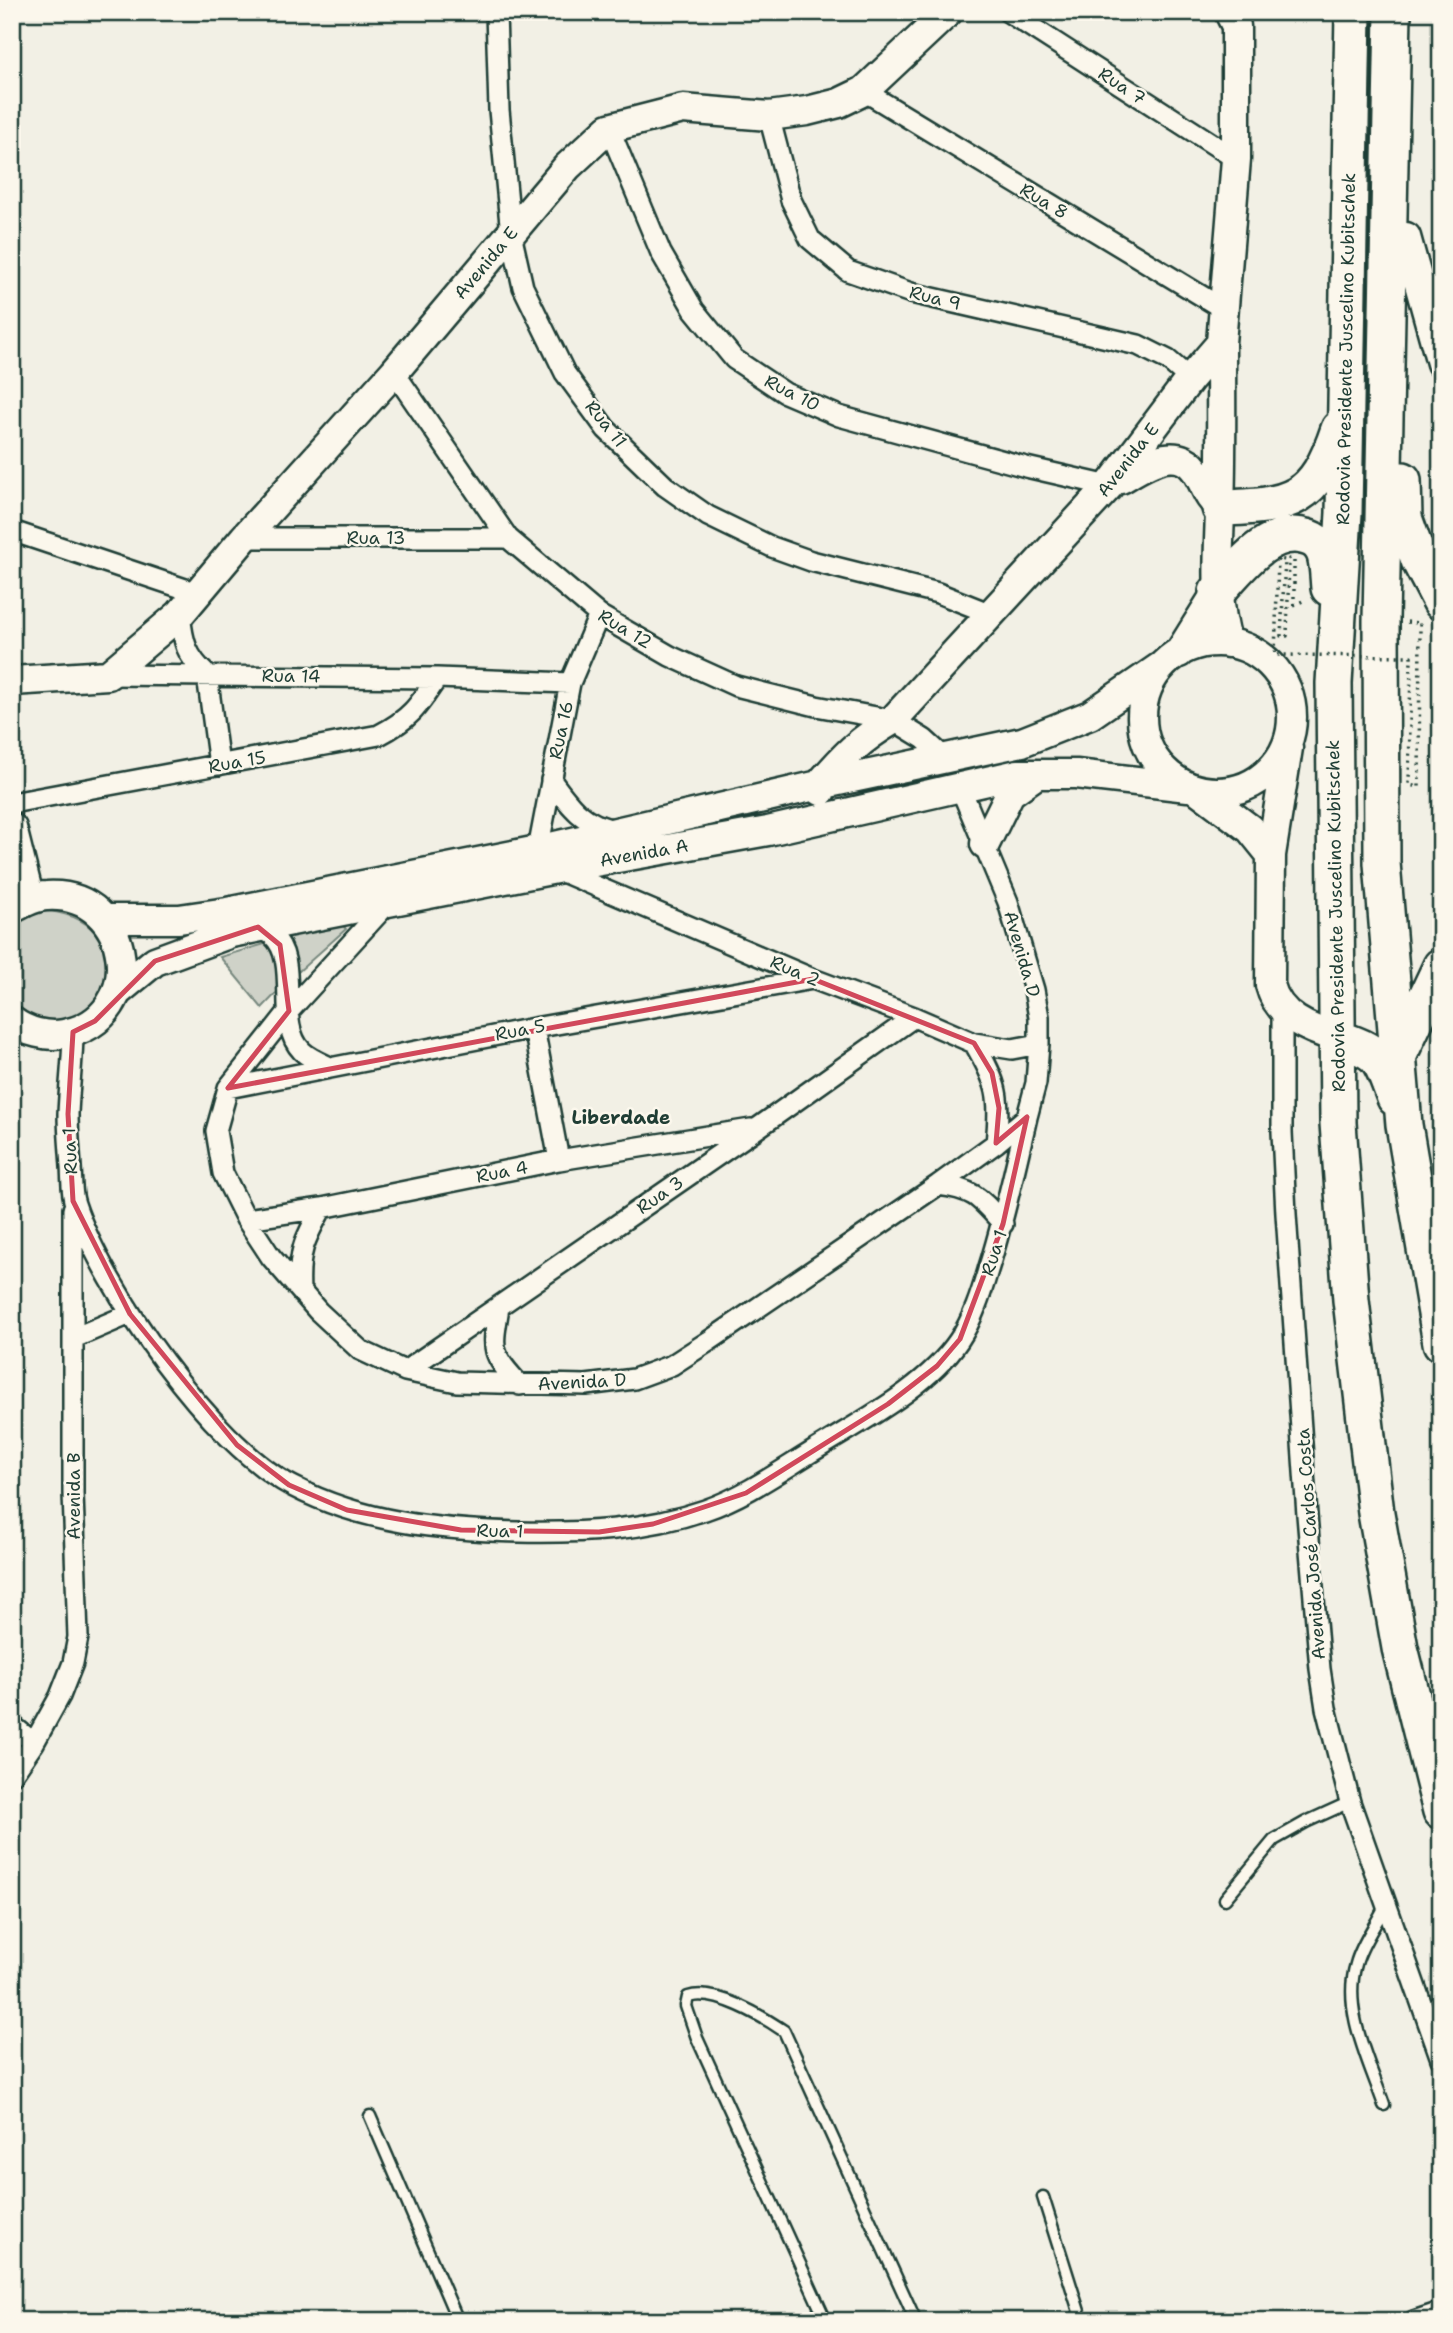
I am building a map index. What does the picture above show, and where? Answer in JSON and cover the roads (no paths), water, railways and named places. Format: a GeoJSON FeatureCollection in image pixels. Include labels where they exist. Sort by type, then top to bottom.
{"type":"FeatureCollection","features":[{"type":"Feature","properties":{"kind":"highway","name":"Rodovia Presidente Juscelino Kubitschek"},"geometry":{"type":"LineString","coordinates":[[1353,12],[1344,513],[1334,683],[1338,1124],[1344,1219],[1376,1513],[1400,1648],[1441,1811]]}},
{"type":"Feature","properties":{"kind":"highway"},"geometry":{"type":"LineString","coordinates":[[1393,12],[1381,607],[1382,863],[1404,1125],[1441,1343]]}},
{"type":"Feature","properties":{"kind":"highway"},"geometry":{"type":"LineString","coordinates":[[1410,12],[1402,457],[1404,519],[1419,560],[1430,612]]}},
{"type":"Feature","properties":{"kind":"highway"},"geometry":{"type":"LineString","coordinates":[[1220,508],[1266,507],[1301,493],[1324,467],[1346,409]]}},
{"type":"Feature","properties":{"kind":"highway"},"geometry":{"type":"LineString","coordinates":[[1217,592],[1251,555],[1273,541],[1292,535],[1317,541],[1325,554],[1334,683]]}},
{"type":"Feature","properties":{"kind":"highway"},"geometry":{"type":"LineString","coordinates":[[1399,1055],[1441,966]]}},
{"type":"Feature","properties":{"kind":"highway"},"geometry":{"type":"LineString","coordinates":[[1338,1038],[1368,1049],[1376,1056],[1382,1065],[1404,1125]]}},
{"type":"Feature","properties":{"kind":"street","name":"Rua 11"},"geometry":{"type":"LineString","coordinates":[[496,12],[499,110],[510,234],[523,288],[565,373],[606,429],[665,486],[708,516],[772,547],[855,573],[938,593],[991,614]]}},
{"type":"Feature","properties":{"kind":"street","name":"Avenida E"},"geometry":{"type":"LineString","coordinates":[[108,675],[188,604],[394,372],[567,167],[609,128],[683,109],[769,116],[839,103],[864,91],[948,12]]}},
{"type":"Feature","properties":{"kind":"street","name":"Rua 7"},"geometry":{"type":"LineString","coordinates":[[1008,12],[1236,159]]}},
{"type":"Feature","properties":{"kind":"street"},"geometry":{"type":"LineString","coordinates":[[1228,643],[1221,621],[1217,592],[1222,343],[1236,159],[1236,26],[1229,12]]}},
{"type":"Feature","properties":{"kind":"street","name":"Rua 8"},"geometry":{"type":"LineString","coordinates":[[864,91],[1225,310]]}},
{"type":"Feature","properties":{"kind":"street","name":"Rua 9"},"geometry":{"type":"LineString","coordinates":[[769,116],[791,200],[810,239],[848,271],[911,293],[1138,345],[1168,360],[1190,379]]}},
{"type":"Feature","properties":{"kind":"street","name":"Rua 10"},"geometry":{"type":"LineString","coordinates":[[609,128],[661,253],[694,310],[734,359],[785,393],[839,416],[1026,467],[1109,486]]}},
{"type":"Feature","properties":{"kind":"street"},"geometry":{"type":"LineString","coordinates":[[1406,237],[1440,353]]}},
{"type":"Feature","properties":{"kind":"street","name":"Avenida E"},"geometry":{"type":"LineString","coordinates":[[819,785],[850,750],[866,736],[893,720],[1109,486],[1190,379],[1222,343]]}},
{"type":"Feature","properties":{"kind":"street","name":"Rua 12"},"geometry":{"type":"LineString","coordinates":[[394,372],[508,538],[598,615],[670,656],[736,686],[816,706],[893,720],[925,739],[945,758]]}},
{"type":"Feature","properties":{"kind":"street"},"geometry":{"type":"LineString","coordinates":[[1109,486],[1153,460],[1168,457],[1187,462],[1199,474],[1207,496],[1220,508]]}},
{"type":"Feature","properties":{"kind":"street"},"geometry":{"type":"LineString","coordinates":[[12,531],[188,604],[187,652],[207,675],[219,765]]}},
{"type":"Feature","properties":{"kind":"street","name":"Rua 13"},"geometry":{"type":"LineString","coordinates":[[244,538],[508,538]]}},
{"type":"Feature","properties":{"kind":"street"},"geometry":{"type":"LineString","coordinates":[[1217,592],[1147,688],[1142,710],[1143,734],[1152,756],[1167,774],[1192,788],[1250,829],[1271,855]]}},
{"type":"Feature","properties":{"kind":"street","name":"Rua 16"},"geometry":{"type":"LineString","coordinates":[[547,860],[551,780],[570,683],[598,615]]}},
{"type":"Feature","properties":{"kind":"street"},"geometry":{"type":"LineString","coordinates":[[1169,660],[1203,644],[1228,643],[1252,651],[1273,667],[1280,677],[1286,688],[1292,713],[1289,738],[1278,761],[1261,779],[1238,789],[1213,792],[1192,788]]}},
{"type":"Feature","properties":{"kind":"street","name":"Avenida A"},"geometry":{"type":"LineString","coordinates":[[116,993],[155,961],[222,936],[389,902],[547,860],[625,831],[819,785],[1022,743],[1090,715],[1169,660]]}},
{"type":"Feature","properties":{"kind":"street","name":"Rua 14"},"geometry":{"type":"LineString","coordinates":[[12,681],[108,675],[207,675],[570,683]]}},
{"type":"Feature","properties":{"kind":"street","name":"Rua 15"},"geometry":{"type":"LineString","coordinates":[[12,803],[379,735],[400,724],[417,708],[436,678]]}},
{"type":"Feature","properties":{"kind":"street","name":"Avenida José Carlos Costa"},"geometry":{"type":"LineString","coordinates":[[1289,738],[1271,855],[1270,985],[1282,1010],[1282,1132],[1286,1214],[1320,1669],[1326,1708],[1350,1802],[1441,2059]]}},
{"type":"Feature","properties":{"kind":"street","name":"Avenida A"},"geometry":{"type":"LineString","coordinates":[[104,919],[179,919],[547,860],[768,831],[1018,774],[1076,774],[1192,788]]}},
{"type":"Feature","properties":{"kind":"street"},"geometry":{"type":"LineString","coordinates":[[985,844],[1010,793],[1037,774]]}},
{"type":"Feature","properties":{"kind":"street"},"geometry":{"type":"LineString","coordinates":[[551,780],[582,818],[602,828],[625,831]]}},
{"type":"Feature","properties":{"kind":"street"},"geometry":{"type":"LineString","coordinates":[[819,785],[831,816]]}},
{"type":"Feature","properties":{"kind":"street","name":"Avenida D"},"geometry":{"type":"LineString","coordinates":[[389,902],[289,1011],[228,1088],[216,1131],[223,1173],[246,1219],[271,1257],[318,1311],[360,1350],[405,1371],[457,1382],[520,1385],[586,1385],[634,1379],[672,1365],[938,1185],[1027,1117],[1036,1083],[1039,1044],[1034,990],[1008,902],[960,787]]}},
{"type":"Feature","properties":{"kind":"street"},"geometry":{"type":"LineString","coordinates":[[12,828],[21,905],[47,896],[68,898],[88,905],[104,919],[115,935],[121,954],[122,974],[116,993],[107,1008],[95,1021],[73,1032],[58,1035],[36,1033],[12,1021]]}},
{"type":"Feature","properties":{"kind":"street","name":"Rua 2"},"geometry":{"type":"LineString","coordinates":[[547,860],[813,979],[974,1043],[1012,1049],[1039,1044]]}},
{"type":"Feature","properties":{"kind":"street"},"geometry":{"type":"LineString","coordinates":[[258,927],[272,935],[280,945],[286,971],[294,1040],[302,1051],[330,1067]]}},
{"type":"Feature","properties":{"kind":"street","name":"Rua 5"},"geometry":{"type":"LineString","coordinates":[[228,1088],[534,1027],[813,979]]}},
{"type":"Feature","properties":{"kind":"street"},"geometry":{"type":"LineString","coordinates":[[1282,1010],[1321,1033],[1338,1038]]}},
{"type":"Feature","properties":{"kind":"street","name":"Rua 3"},"geometry":{"type":"LineString","coordinates":[[405,1371],[914,1017]]}},
{"type":"Feature","properties":{"kind":"street"},"geometry":{"type":"LineString","coordinates":[[534,1027],[559,1160]]}},
{"type":"Feature","properties":{"kind":"street","name":"Rua 1"},"geometry":{"type":"LineString","coordinates":[[73,1032],[68,1114],[73,1201],[107,1274],[130,1314],[197,1402],[237,1445],[289,1485],[347,1510],[404,1523],[461,1530],[599,1532],[666,1521],[705,1510],[746,1493],[888,1404],[937,1366],[960,1339],[980,1295],[1003,1224],[1027,1117]]}},
{"type":"Feature","properties":{"kind":"street"},"geometry":{"type":"LineString","coordinates":[[974,1043],[992,1073],[999,1108],[996,1143]]}},
{"type":"Feature","properties":{"kind":"street","name":"Rua 4"},"geometry":{"type":"LineString","coordinates":[[246,1219],[322,1208],[559,1160],[759,1127]]}},
{"type":"Feature","properties":{"kind":"street"},"geometry":{"type":"LineString","coordinates":[[938,1185],[962,1188],[981,1199],[1003,1224]]}},
{"type":"Feature","properties":{"kind":"street","name":"Avenida B"},"geometry":{"type":"LineString","coordinates":[[12,1775],[61,1696],[73,1663],[78,1637],[73,1493],[73,1201]]}},
{"type":"Feature","properties":{"kind":"street"},"geometry":{"type":"LineString","coordinates":[[300,1290],[299,1262],[306,1236],[322,1208]]}},
{"type":"Feature","properties":{"kind":"street"},"geometry":{"type":"LineString","coordinates":[[499,1307],[494,1340],[495,1353],[500,1364],[520,1385]]}},
{"type":"Feature","properties":{"kind":"street"},"geometry":{"type":"LineString","coordinates":[[74,1338],[130,1314]]}},
{"type":"Feature","properties":{"kind":"street"},"geometry":{"type":"LineString","coordinates":[[12,1725],[34,1743]]}},
{"type":"Feature","properties":{"kind":"street"},"geometry":{"type":"LineString","coordinates":[[1414,2321],[1441,2312]]}},
{"type":"Feature","properties":{"kind":"lane"},"geometry":{"type":"LineString","coordinates":[[1225,1899],[1274,1840],[1350,1802]]}},
{"type":"Feature","properties":{"kind":"lane"},"geometry":{"type":"LineString","coordinates":[[1384,2105],[1352,2010],[1352,1985],[1356,1963],[1387,1903]]}},
{"type":"Feature","properties":{"kind":"lane"},"geometry":{"type":"LineString","coordinates":[[826,2321],[697,2038],[686,2006],[688,1997],[696,1994],[716,1998],[764,2018],[784,2031],[916,2321]]}},
{"type":"Feature","properties":{"kind":"lane"},"geometry":{"type":"LineString","coordinates":[[370,2116],[458,2321]]}},
{"type":"Feature","properties":{"kind":"lane"},"geometry":{"type":"LineString","coordinates":[[1043,2197],[1082,2321]]}},
{"type":"Feature","properties":{"kind":"district","name":"Liberdade"},"geometry":{"type":"Point","coordinates":[621,1117]}}]}
